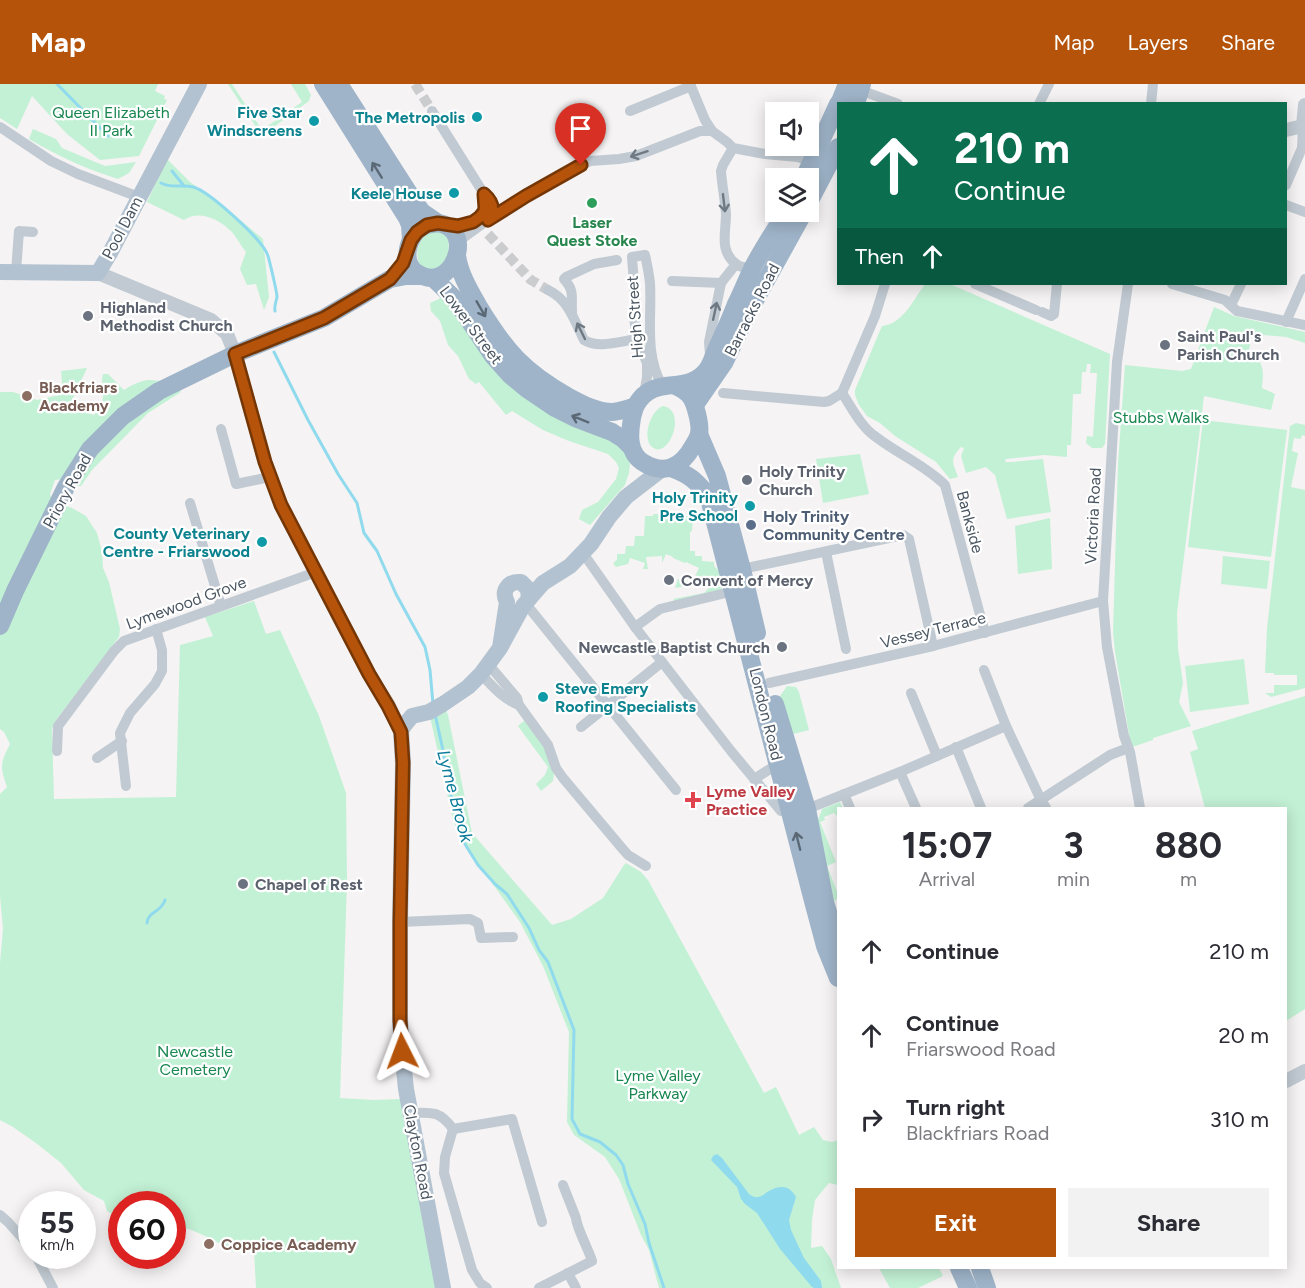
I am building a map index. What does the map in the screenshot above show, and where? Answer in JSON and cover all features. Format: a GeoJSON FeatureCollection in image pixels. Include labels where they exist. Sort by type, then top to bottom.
{"type":"FeatureCollection","features":[{"type":"Feature","properties":{"kind":"highway"},"geometry":{"type":"LineString","coordinates":[[323,84],[407,218],[410,225],[408,260],[410,265],[416,272],[428,277]]}},
{"type":"Feature","properties":{"kind":"highway"},"geometry":{"type":"LineString","coordinates":[[339,84],[422,212],[453,230],[457,239],[457,251],[453,264],[446,272],[428,277],[406,276],[390,279]]}},
{"type":"Feature","properties":{"kind":"highway"},"geometry":{"type":"LineString","coordinates":[[841,102],[856,90]]}},
{"type":"Feature","properties":{"kind":"highway"},"geometry":{"type":"LineString","coordinates":[[819,168],[837,110]]}},
{"type":"Feature","properties":{"kind":"highway"},"geometry":{"type":"LineString","coordinates":[[816,168],[837,150]]}},
{"type":"Feature","properties":{"kind":"highway","name":"Barracks Road"},"geometry":{"type":"LineString","coordinates":[[668,385],[692,382],[706,371],[745,265],[778,222]]}},
{"type":"Feature","properties":{"kind":"highway","name":"Barracks Road"},"geometry":{"type":"LineString","coordinates":[[695,405],[724,363],[748,313],[798,222]]}},
{"type":"Feature","properties":{"kind":"highway"},"geometry":{"type":"LineString","coordinates":[[390,279],[403,263],[409,245],[417,232],[424,226],[441,224]]}},
{"type":"Feature","properties":{"kind":"highway","name":"Lower Street"},"geometry":{"type":"LineString","coordinates":[[457,251],[459,267],[467,284],[499,339],[514,357],[535,376],[583,405],[600,410],[611,412],[639,401]]}},
{"type":"Feature","properties":{"kind":"highway","name":"Lower Street"},"geometry":{"type":"LineString","coordinates":[[428,277],[454,298],[493,356],[526,389],[575,418],[612,432],[623,439],[634,452]]}},
{"type":"Feature","properties":{"kind":"highway","name":"Priory Road"},"geometry":{"type":"LineString","coordinates":[[0,626],[66,487],[90,449],[123,416],[159,391],[235,354],[324,318],[390,279]]}},
{"type":"Feature","properties":{"kind":"highway"},"geometry":{"type":"LineString","coordinates":[[668,385],[689,394],[695,405],[699,434],[680,463],[666,469],[645,464],[634,452],[630,428],[639,401],[668,385]]}},
{"type":"Feature","properties":{"kind":"highway","name":"London Road"},"geometry":{"type":"LineString","coordinates":[[699,434],[717,476],[742,569],[769,683],[793,811],[825,946],[837,976]]}},
{"type":"Feature","properties":{"kind":"highway","name":"London Road"},"geometry":{"type":"LineString","coordinates":[[666,469],[684,472],[695,479],[708,495],[778,764],[837,937]]}},
{"type":"Feature","properties":{"kind":"highway"},"geometry":{"type":"LineString","coordinates":[[964,1278],[984,1274]]}},
{"type":"Feature","properties":{"kind":"main road","name":"Pool Dam"},"geometry":{"type":"LineString","coordinates":[[98,273],[199,84]]}},
{"type":"Feature","properties":{"kind":"main road"},"geometry":{"type":"LineString","coordinates":[[8,272],[98,273]]}},
{"type":"Feature","properties":{"kind":"main road"},"geometry":{"type":"LineString","coordinates":[[626,497],[637,474],[638,466],[634,452]]}},
{"type":"Feature","properties":{"kind":"main road"},"geometry":{"type":"LineString","coordinates":[[521,603],[543,583],[570,566],[583,553],[626,497],[666,469]]}},
{"type":"Feature","properties":{"kind":"main road"},"geometry":{"type":"LineString","coordinates":[[521,603],[504,595],[506,588],[514,582],[521,582],[555,564],[609,517]]}},
{"type":"Feature","properties":{"kind":"main road"},"geometry":{"type":"LineString","coordinates":[[403,763],[408,738],[415,725],[434,709],[468,687],[485,670],[500,648],[521,603],[530,594],[521,582]]}},
{"type":"Feature","properties":{"kind":"main road"},"geometry":{"type":"LineString","coordinates":[[403,763],[401,732],[403,727],[412,716],[434,709]]}},
{"type":"Feature","properties":{"kind":"main road","name":"Clayton Road"},"geometry":{"type":"LineString","coordinates":[[403,763],[400,922],[401,1040],[406,1089],[443,1288]]}},
{"type":"Feature","properties":{"kind":"street"},"geometry":{"type":"LineString","coordinates":[[1041,102],[1049,84]]}},
{"type":"Feature","properties":{"kind":"street"},"geometry":{"type":"LineString","coordinates":[[1151,102],[1152,84]]}},
{"type":"Feature","properties":{"kind":"street"},"geometry":{"type":"LineString","coordinates":[[630,111],[690,85],[712,131],[733,148],[798,157],[820,165]]}},
{"type":"Feature","properties":{"kind":"street"},"geometry":{"type":"LineString","coordinates":[[856,90],[892,102]]}},
{"type":"Feature","properties":{"kind":"street"},"geometry":{"type":"LineString","coordinates":[[1287,183],[1302,148],[1305,105]]}},
{"type":"Feature","properties":{"kind":"street"},"geometry":{"type":"LineString","coordinates":[[432,111],[484,194],[489,198],[493,208],[486,227]]}},
{"type":"Feature","properties":{"kind":"street"},"geometry":{"type":"LineString","coordinates":[[1287,130],[1304,126]]}},
{"type":"Feature","properties":{"kind":"street"},"geometry":{"type":"LineString","coordinates":[[0,127],[51,161],[78,174],[143,190]]}},
{"type":"Feature","properties":{"kind":"street"},"geometry":{"type":"LineString","coordinates":[[457,251],[463,238],[486,227],[526,196],[590,160],[636,156],[700,131],[712,131]]}},
{"type":"Feature","properties":{"kind":"street"},"geometry":{"type":"LineString","coordinates":[[672,281],[721,283],[745,265],[728,256],[725,247],[726,214],[722,171],[725,160],[733,148]]}},
{"type":"Feature","properties":{"kind":"street"},"geometry":{"type":"LineString","coordinates":[[441,224],[463,226],[473,222],[480,217],[485,208],[484,194]]}},
{"type":"Feature","properties":{"kind":"street"},"geometry":{"type":"LineString","coordinates":[[1287,205],[1305,212]]}},
{"type":"Feature","properties":{"kind":"street"},"geometry":{"type":"LineString","coordinates":[[8,272],[19,231],[33,232]]}},
{"type":"Feature","properties":{"kind":"street","name":"High Street"},"geometry":{"type":"LineString","coordinates":[[639,401],[647,377],[647,363],[636,339],[632,257],[645,255],[650,280],[651,357],[656,374],[668,385]]}},
{"type":"Feature","properties":{"kind":"street"},"geometry":{"type":"LineString","coordinates":[[572,312],[573,299],[570,284],[564,279],[594,264],[617,260]]}},
{"type":"Feature","properties":{"kind":"street"},"geometry":{"type":"LineString","coordinates":[[98,273],[211,320],[227,334],[235,354],[270,477],[281,505],[401,732]]}},
{"type":"Feature","properties":{"kind":"street"},"geometry":{"type":"LineString","coordinates":[[1286,322],[1305,279]]}},
{"type":"Feature","properties":{"kind":"street"},"geometry":{"type":"LineString","coordinates":[[710,364],[709,342],[721,283]]}},
{"type":"Feature","properties":{"kind":"street"},"geometry":{"type":"LineString","coordinates":[[723,393],[745,399],[824,402],[842,393],[875,316],[885,285]]}},
{"type":"Feature","properties":{"kind":"street"},"geometry":{"type":"LineString","coordinates":[[977,285],[1051,316],[1054,314],[1056,285]]}},
{"type":"Feature","properties":{"kind":"street","name":"Victoria Road"},"geometry":{"type":"LineString","coordinates":[[1128,285],[1117,362],[1103,602],[1107,648],[1140,807]]}},
{"type":"Feature","properties":{"kind":"street"},"geometry":{"type":"LineString","coordinates":[[1175,285],[1225,300],[1237,311],[1305,325]]}},
{"type":"Feature","properties":{"kind":"street"},"geometry":{"type":"LineString","coordinates":[[1231,305],[1241,285]]}},
{"type":"Feature","properties":{"kind":"street"},"geometry":{"type":"LineString","coordinates":[[548,290],[560,297],[572,312],[584,340],[598,344],[636,339]]}},
{"type":"Feature","properties":{"kind":"street","name":"Bankside"},"geometry":{"type":"LineString","coordinates":[[842,393],[866,429],[945,484],[981,634]]}},
{"type":"Feature","properties":{"kind":"street"},"geometry":{"type":"LineString","coordinates":[[221,429],[236,484],[270,477]]}},
{"type":"Feature","properties":{"kind":"street"},"geometry":{"type":"LineString","coordinates":[[190,503],[221,606]]}},
{"type":"Feature","properties":{"kind":"street"},"geometry":{"type":"LineString","coordinates":[[742,569],[903,535],[909,537],[933,646]]}},
{"type":"Feature","properties":{"kind":"street"},"geometry":{"type":"LineString","coordinates":[[826,552],[846,649]]}},
{"type":"Feature","properties":{"kind":"street"},"geometry":{"type":"LineString","coordinates":[[583,553],[635,627],[754,779],[793,811],[844,794],[1006,726]]}},
{"type":"Feature","properties":{"kind":"street","name":"Lymewood Grove"},"geometry":{"type":"LineString","coordinates":[[57,751],[58,726],[124,641],[316,572]]}},
{"type":"Feature","properties":{"kind":"street"},"geometry":{"type":"LineString","coordinates":[[635,627],[660,609],[734,591]]}},
{"type":"Feature","properties":{"kind":"street","name":"Vessey Terrace"},"geometry":{"type":"LineString","coordinates":[[769,683],[933,646],[1103,602]]}},
{"type":"Feature","properties":{"kind":"street"},"geometry":{"type":"LineString","coordinates":[[521,603],[676,790]]}},
{"type":"Feature","properties":{"kind":"street"},"geometry":{"type":"LineString","coordinates":[[126,786],[120,733],[130,713],[155,684],[162,671],[162,650],[156,629]]}},
{"type":"Feature","properties":{"kind":"street"},"geometry":{"type":"LineString","coordinates":[[581,727],[662,662]]}},
{"type":"Feature","properties":{"kind":"street"},"geometry":{"type":"LineString","coordinates":[[485,670],[501,695],[519,705],[548,744],[556,768],[563,778],[628,855],[646,866]]}},
{"type":"Feature","properties":{"kind":"street"},"geometry":{"type":"LineString","coordinates":[[984,670],[1006,726],[1043,804],[1110,754],[1128,748]]}},
{"type":"Feature","properties":{"kind":"street"},"geometry":{"type":"LineString","coordinates":[[911,693],[937,756]]}},
{"type":"Feature","properties":{"kind":"street"},"geometry":{"type":"LineString","coordinates":[[388,706],[402,715],[412,716]]}},
{"type":"Feature","properties":{"kind":"street"},"geometry":{"type":"LineString","coordinates":[[97,758],[122,741]]}},
{"type":"Feature","properties":{"kind":"street"},"geometry":{"type":"LineString","coordinates":[[956,747],[981,807]]}},
{"type":"Feature","properties":{"kind":"street"},"geometry":{"type":"LineString","coordinates":[[754,779],[778,764]]}},
{"type":"Feature","properties":{"kind":"street"},"geometry":{"type":"LineString","coordinates":[[900,771],[916,807]]}},
{"type":"Feature","properties":{"kind":"street"},"geometry":{"type":"LineString","coordinates":[[844,794],[850,807]]}},
{"type":"Feature","properties":{"kind":"street"},"geometry":{"type":"LineString","coordinates":[[400,922],[470,919],[478,924],[481,938],[513,937]]}},
{"type":"Feature","properties":{"kind":"street"},"geometry":{"type":"LineString","coordinates":[[1287,1080],[1305,1071]]}},
{"type":"Feature","properties":{"kind":"street"},"geometry":{"type":"LineString","coordinates":[[411,1113],[439,1114],[453,1129],[444,1173],[472,1270],[480,1283],[487,1288]]}},
{"type":"Feature","properties":{"kind":"street"},"geometry":{"type":"LineString","coordinates":[[453,1129],[512,1119],[542,1222]]}},
{"type":"Feature","properties":{"kind":"street"},"geometry":{"type":"LineString","coordinates":[[539,1288],[592,1261],[563,1185]]}},
{"type":"Feature","properties":{"kind":"street"},"geometry":{"type":"LineString","coordinates":[[0,1215],[18,1233]]}},
{"type":"Feature","properties":{"kind":"street"},"geometry":{"type":"LineString","coordinates":[[42,1269],[52,1288]]}},
{"type":"Feature","properties":{"kind":"street"},"geometry":{"type":"LineString","coordinates":[[568,1273],[576,1288]]}},
{"type":"Feature","properties":{"kind":"green space","name":"Queen Elizabeth II Park"},"geometry":{"type":"Polygon","coordinates":[[[0,84],[158,84],[155,91],[165,96],[164,99],[167,100],[139,156],[100,160],[67,134],[32,96],[17,129],[0,118],[0,84]]]}},
{"type":"Feature","properties":{"kind":"green space"},"geometry":{"type":"Polygon","coordinates":[[[228,84],[232,84],[262,130],[302,102],[291,84],[305,84],[311,95],[309,101],[264,134],[260,133],[228,84]]]}},
{"type":"Feature","properties":{"kind":"green space"},"geometry":{"type":"Polygon","coordinates":[[[33,129],[56,139],[62,148],[105,166],[136,162],[129,173],[118,179],[72,162],[29,139],[33,129]]]}},
{"type":"Feature","properties":{"kind":"green space"},"geometry":{"type":"Polygon","coordinates":[[[167,159],[190,182],[220,203],[263,239],[269,297],[264,310],[256,284],[247,285],[240,269],[246,252],[232,232],[210,217],[197,216],[184,220],[147,202],[167,159]]]}},
{"type":"Feature","properties":{"kind":"green space"},"geometry":{"type":"Polygon","coordinates":[[[437,230],[449,237],[448,261],[434,271],[420,265],[417,252],[426,232],[437,230]]]}},
{"type":"Feature","properties":{"kind":"green space"},"geometry":{"type":"Polygon","coordinates":[[[924,285],[952,285],[1110,354],[1105,444],[1102,448],[1092,448],[1086,443],[1087,436],[1093,437],[1097,373],[1090,373],[1091,364],[1087,364],[1086,372],[1082,372],[1081,394],[1073,394],[1071,445],[1067,445],[1067,457],[1044,455],[1006,459],[1005,462],[1043,459],[1051,512],[1007,519],[995,475],[986,467],[966,473],[961,456],[964,448],[961,447],[953,458],[958,477],[950,479],[936,462],[867,416],[859,405],[855,390],[882,326],[896,321],[924,285]]]}},
{"type":"Feature","properties":{"kind":"green space"},"geometry":{"type":"Polygon","coordinates":[[[442,293],[616,442],[629,457],[629,473],[625,485],[590,525],[579,519],[582,510],[598,502],[616,479],[619,468],[616,462],[608,454],[543,430],[512,411],[506,415],[479,382],[476,384],[469,379],[458,356],[448,345],[440,321],[431,311],[430,303],[439,299],[442,293]]]}},
{"type":"Feature","properties":{"kind":"green space","name":"Stubbs Walks"},"geometry":{"type":"Polygon","coordinates":[[[1214,307],[1234,316],[1305,332],[1305,343],[1286,337],[1252,334],[1249,350],[1262,367],[1262,388],[1275,394],[1271,410],[1204,396],[1177,613],[1178,649],[1183,683],[1179,702],[1191,726],[1132,747],[1129,742],[1113,632],[1118,464],[1125,365],[1182,371],[1191,369],[1214,307]]]}},
{"type":"Feature","properties":{"kind":"green space","name":"Newcastle Cemetery"},"geometry":{"type":"Polygon","coordinates":[[[87,368],[71,403],[80,411],[94,415],[103,398],[103,374],[108,374],[124,390],[139,382],[151,380],[180,386],[181,392],[148,413],[92,470],[81,486],[75,486],[63,479],[55,480],[50,494],[53,502],[72,508],[86,516],[97,533],[102,551],[103,568],[109,582],[120,629],[119,637],[56,720],[52,729],[54,799],[176,797],[180,645],[213,636],[205,617],[254,601],[266,634],[280,630],[319,716],[346,793],[347,881],[340,1098],[401,1099],[437,1288],[256,1288],[254,1250],[248,1246],[248,1249],[234,1252],[212,1239],[186,1229],[186,1191],[108,1191],[108,1212],[104,1201],[96,1197],[96,1191],[84,1190],[61,1163],[36,1143],[0,1120],[0,963],[3,929],[0,896],[0,794],[7,787],[2,765],[10,744],[0,729],[0,392],[13,392],[37,400],[63,394],[61,371],[87,368]]]}},
{"type":"Feature","properties":{"kind":"green space"},"geometry":{"type":"Polygon","coordinates":[[[663,406],[671,410],[675,425],[669,442],[663,448],[657,449],[651,446],[647,436],[652,418],[663,406]]]}},
{"type":"Feature","properties":{"kind":"green space"},"geometry":{"type":"Polygon","coordinates":[[[1203,420],[1287,430],[1271,557],[1188,547],[1203,420]]]}},
{"type":"Feature","properties":{"kind":"green space"},"geometry":{"type":"Polygon","coordinates":[[[1296,423],[1305,425],[1305,436],[1302,435],[1301,439],[1294,438],[1292,451],[1298,453],[1291,487],[1305,490],[1305,688],[1271,697],[1265,693],[1274,693],[1274,685],[1297,685],[1297,675],[1265,673],[1267,628],[1290,426],[1296,423]]]}},
{"type":"Feature","properties":{"kind":"green space"},"geometry":{"type":"Polygon","coordinates":[[[860,454],[869,494],[823,503],[816,459],[860,454]]]}},
{"type":"Feature","properties":{"kind":"green space"},"geometry":{"type":"Polygon","coordinates":[[[653,514],[693,517],[690,551],[695,551],[695,556],[702,556],[702,561],[714,562],[714,566],[720,572],[723,586],[720,591],[673,602],[673,599],[704,593],[708,589],[704,583],[675,588],[678,579],[692,583],[699,568],[666,554],[662,563],[662,556],[646,557],[648,569],[643,569],[645,563],[630,558],[628,564],[616,567],[613,563],[617,560],[617,554],[625,554],[626,546],[634,546],[635,536],[644,536],[645,516],[653,516],[653,514]]]}},
{"type":"Feature","properties":{"kind":"green space"},"geometry":{"type":"Polygon","coordinates":[[[1050,518],[1052,569],[1018,574],[1015,526],[1050,518]]]}},
{"type":"Feature","properties":{"kind":"green space"},"geometry":{"type":"Polygon","coordinates":[[[1223,556],[1270,561],[1267,589],[1221,584],[1223,556]]]}},
{"type":"Feature","properties":{"kind":"green space"},"geometry":{"type":"Polygon","coordinates":[[[1244,659],[1249,704],[1190,712],[1185,666],[1244,659]]]}},
{"type":"Feature","properties":{"kind":"green space"},"geometry":{"type":"Polygon","coordinates":[[[787,686],[796,687],[799,692],[809,730],[789,735],[778,699],[787,686]]]}},
{"type":"Feature","properties":{"kind":"green space"},"geometry":{"type":"Polygon","coordinates":[[[1305,696],[1305,1009],[1287,1020],[1287,807],[1205,807],[1190,752],[1198,749],[1192,731],[1305,696]]]}},
{"type":"Feature","properties":{"kind":"green space","name":"Lyme Valley Parkway"},"geometry":{"type":"Polygon","coordinates":[[[443,704],[448,715],[472,833],[552,925],[571,919],[603,898],[626,863],[641,872],[648,880],[764,1093],[776,1087],[799,1135],[814,1127],[823,1140],[837,1140],[837,1185],[829,1183],[815,1200],[811,1248],[822,1246],[831,1259],[841,1288],[659,1288],[649,1250],[619,1179],[605,1157],[574,1135],[567,1122],[569,1032],[543,966],[520,922],[461,840],[453,820],[429,712],[443,704]]]}},
{"type":"Feature","properties":{"kind":"green space"},"geometry":{"type":"Polygon","coordinates":[[[525,720],[543,744],[554,774],[553,781],[541,791],[536,784],[545,775],[548,767],[518,726],[525,720]]]}},
{"type":"Feature","properties":{"kind":"green space"},"geometry":{"type":"Polygon","coordinates":[[[840,802],[842,807],[837,807],[837,816],[834,813],[824,817],[825,820],[820,822],[836,862],[827,866],[837,891],[837,900],[834,901],[816,825],[822,809],[840,802]]]}},
{"type":"Feature","properties":{"kind":"green space"},"geometry":{"type":"Polygon","coordinates":[[[880,1269],[940,1269],[943,1276],[918,1288],[890,1288],[880,1269]]]}},
{"type":"Feature","properties":{"kind":"water"},"geometry":{"type":"Polygon","coordinates":[[[717,1154],[752,1196],[761,1196],[780,1187],[787,1188],[793,1193],[796,1197],[789,1220],[791,1230],[804,1258],[821,1281],[822,1288],[812,1287],[780,1249],[757,1213],[741,1199],[737,1187],[711,1160],[717,1154]]]}},
{"type":"Feature","properties":{"kind":"waterway","name":"Lyme Brook"},"geometry":{"type":"LineString","coordinates":[[57,84],[108,136]]}},
{"type":"Feature","properties":{"kind":"waterway","name":"Lyme Brook"},"geometry":{"type":"LineString","coordinates":[[172,171],[184,186]]}},
{"type":"Feature","properties":{"kind":"waterway","name":"Lyme Brook"},"geometry":{"type":"LineString","coordinates":[[161,183],[169,186],[189,186],[201,190],[257,239],[268,256],[277,294],[275,311]]}},
{"type":"Feature","properties":{"kind":"waterway","name":"Lyme Brook"},"geometry":{"type":"LineString","coordinates":[[274,352],[308,420],[357,503],[364,533],[377,551],[396,594],[425,647],[433,704]]}},
{"type":"Feature","properties":{"kind":"waterway","name":"Lyme Brook"},"geometry":{"type":"LineString","coordinates":[[435,714],[444,755],[445,773],[463,841],[478,865],[507,894],[529,928],[539,950],[548,962],[574,1030],[572,1119],[580,1134],[600,1142],[616,1155],[623,1165],[628,1184],[645,1224],[664,1288]]}},
{"type":"Feature","properties":{"kind":"waterway"},"geometry":{"type":"LineString","coordinates":[[147,923],[150,916],[161,907],[165,900]]}},
{"type":"Feature","properties":{"kind":"tunnel"},"geometry":{"type":"LineString","coordinates":[[415,84],[432,111]]}},
{"type":"Feature","properties":{"kind":"tunnel"},"geometry":{"type":"LineString","coordinates":[[488,234],[531,280],[548,290]]}},
{"type":"Feature","properties":{"kind":"place","name":"The Metropolis"},"geometry":{"type":"Point","coordinates":[477,117]}},
{"type":"Feature","properties":{"kind":"place","name":"Five Star Windscreens"},"geometry":{"type":"Point","coordinates":[314,121]}},
{"type":"Feature","properties":{"kind":"place","name":"Keele House"},"geometry":{"type":"Point","coordinates":[454,193]}},
{"type":"Feature","properties":{"kind":"place","name":"Laser Quest Stoke"},"geometry":{"type":"Point","coordinates":[592,203]}},
{"type":"Feature","properties":{"kind":"place","name":"Highland Methodist Church"},"geometry":{"type":"Point","coordinates":[88,316]}},
{"type":"Feature","properties":{"kind":"place","name":"Saint Paul's Parish Church"},"geometry":{"type":"Point","coordinates":[1165,345]}},
{"type":"Feature","properties":{"kind":"place","name":"Blackfriars Academy"},"geometry":{"type":"Point","coordinates":[27,396]}},
{"type":"Feature","properties":{"kind":"place","name":"Holy Trinity Church"},"geometry":{"type":"Point","coordinates":[747,480]}},
{"type":"Feature","properties":{"kind":"place","name":"Holy Trinity Pre School"},"geometry":{"type":"Point","coordinates":[750,506]}},
{"type":"Feature","properties":{"kind":"place","name":"Holy Trinity Community Centre"},"geometry":{"type":"Point","coordinates":[751,525]}},
{"type":"Feature","properties":{"kind":"place","name":"County Veterinary Centre - Friarswood"},"geometry":{"type":"Point","coordinates":[262,542]}},
{"type":"Feature","properties":{"kind":"place","name":"Convent of Mercy"},"geometry":{"type":"Point","coordinates":[669,580]}},
{"type":"Feature","properties":{"kind":"place","name":"Newcastle Baptist Church"},"geometry":{"type":"Point","coordinates":[782,647]}},
{"type":"Feature","properties":{"kind":"place","name":"Steve Emery Roofing Specialists"},"geometry":{"type":"Point","coordinates":[543,697]}},
{"type":"Feature","properties":{"kind":"place","name":"Lyme Valley Practice"},"geometry":{"type":"Point","coordinates":[693,800]}},
{"type":"Feature","properties":{"kind":"place","name":"Chapel of Rest"},"geometry":{"type":"Point","coordinates":[243,884]}},
{"type":"Feature","properties":{"kind":"place","name":"Coppice Academy"},"geometry":{"type":"Point","coordinates":[209,1244]}},
{"type":"Feature","properties":{"kind":"route"},"geometry":{"type":"LineString","coordinates":[[402,1051],[400,1020],[403,763],[401,732],[281,505],[265,462],[235,354],[324,318],[390,279],[406,258],[411,240],[424,226],[438,223],[463,226],[473,222],[484,212],[484,194],[489,198],[493,208],[488,220],[581,165]]}}]}
